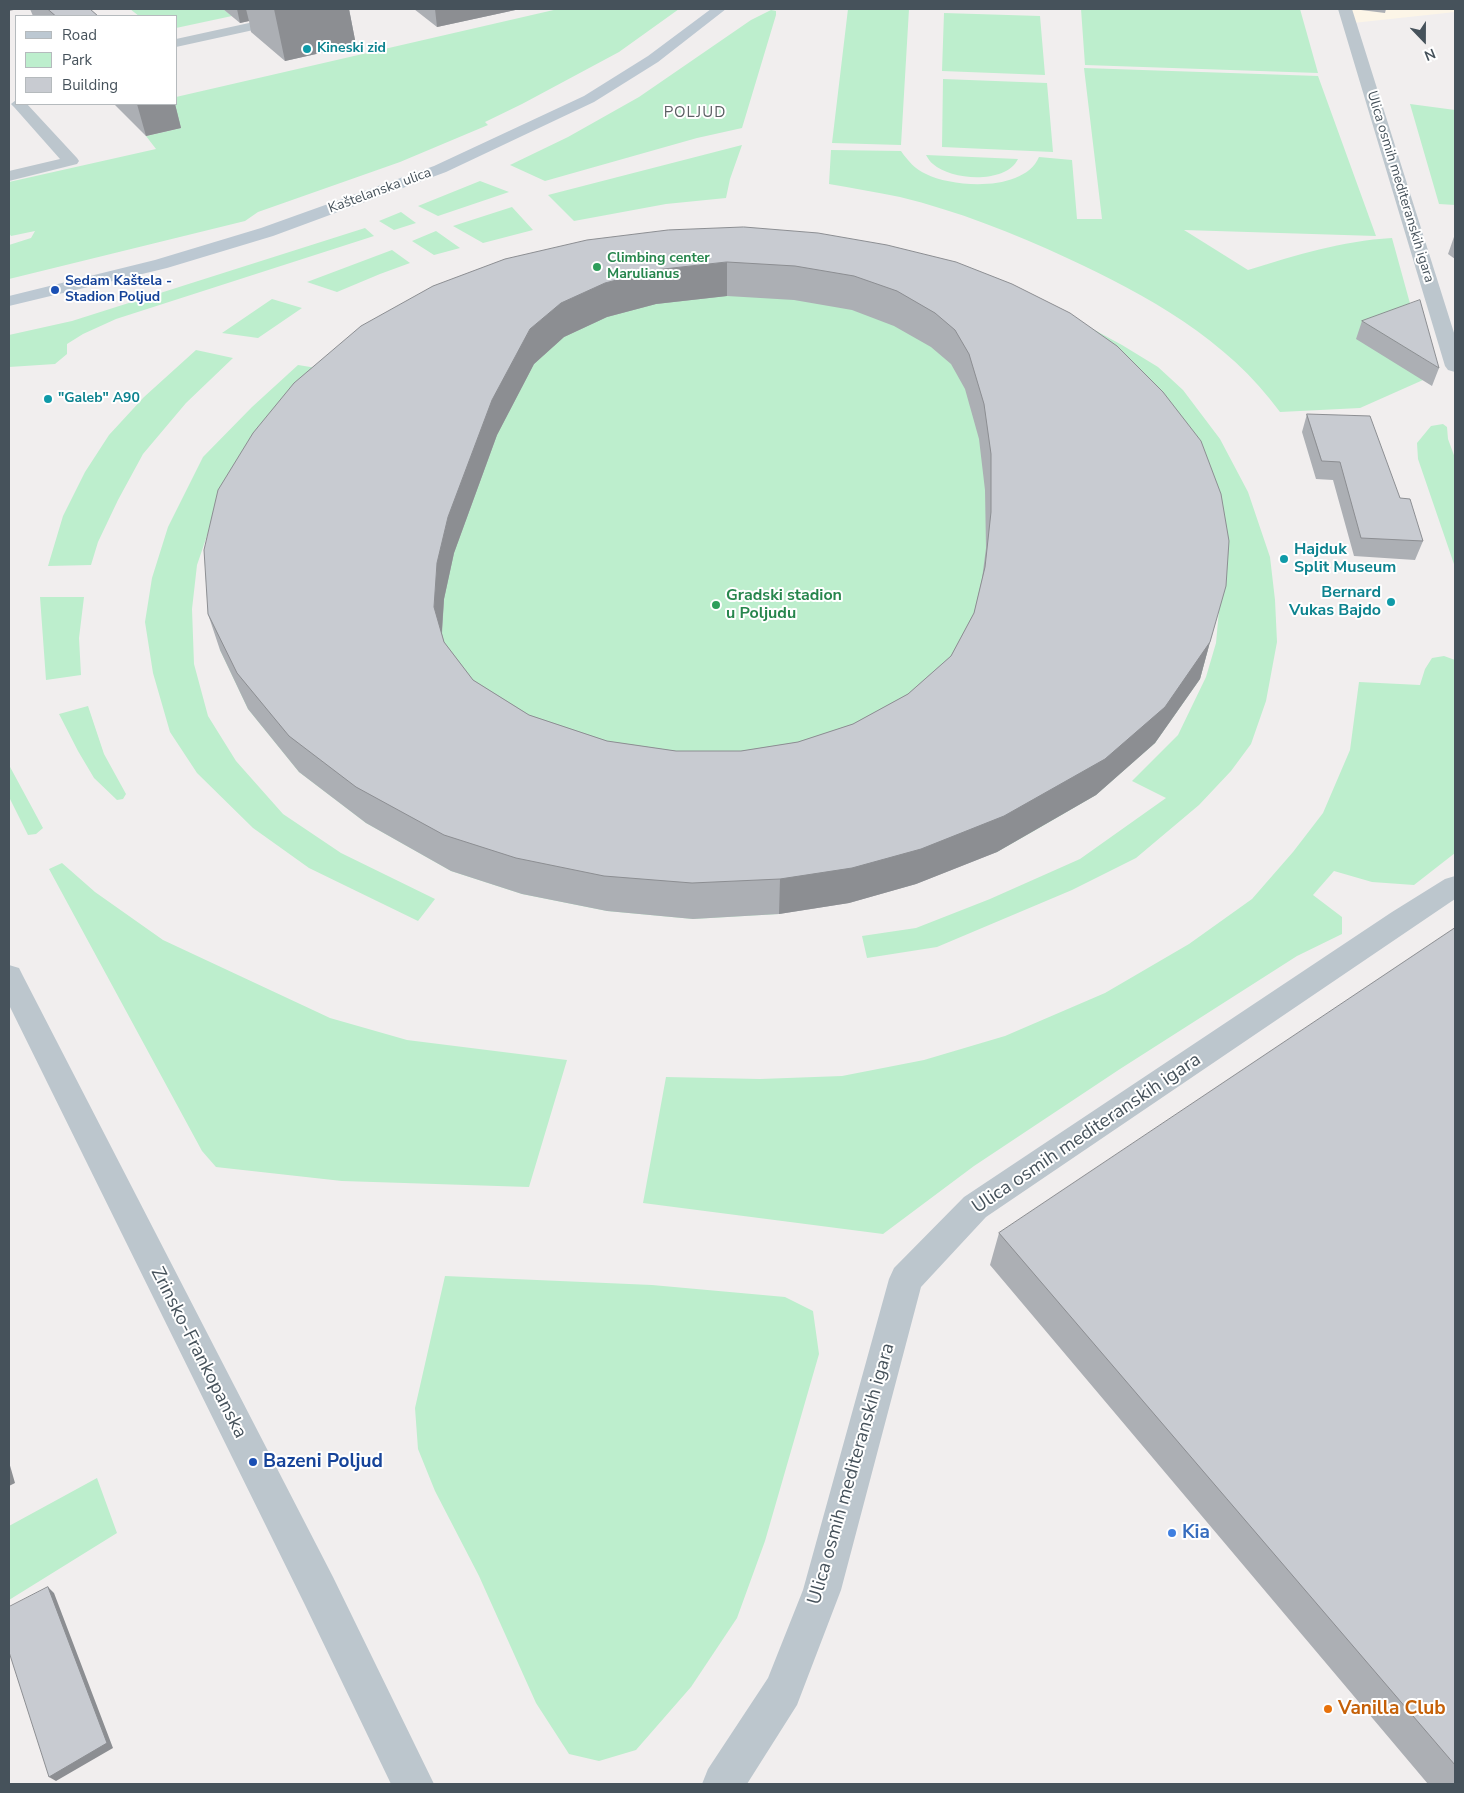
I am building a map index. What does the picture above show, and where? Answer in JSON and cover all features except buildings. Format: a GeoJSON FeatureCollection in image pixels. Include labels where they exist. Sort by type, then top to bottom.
{"type":"FeatureCollection","features":[{"type":"Feature","properties":{"kind":"main road","name":"Kaštelanska ulica"},"geometry":{"type":"LineString","coordinates":[[9,301],[161,264],[267,232],[440,169],[589,99],[653,59],[719,9]]}},
{"type":"Feature","properties":{"kind":"street"},"geometry":{"type":"LineString","coordinates":[[178,43],[331,9]]}},
{"type":"Feature","properties":{"kind":"street","name":"Ulica osmih mediteranskih igara"},"geometry":{"type":"LineString","coordinates":[[1345,9],[1455,366]]}},
{"type":"Feature","properties":{"kind":"street"},"geometry":{"type":"LineString","coordinates":[[9,176],[71,162],[20,105]]}},
{"type":"Feature","properties":{"kind":"street","name":"Ulica osmih mediteranskih igara"},"geometry":{"type":"LineString","coordinates":[[723,1784],[782,1691],[822,1590],[906,1279],[975,1208],[1393,925],[1455,886]]}},
{"type":"Feature","properties":{"kind":"street","name":"Zrinsko-Frankopanska"},"geometry":{"type":"LineString","coordinates":[[9,976],[319,1591],[413,1784]]}},
{"type":"Feature","properties":{"kind":"shaded area"},"geometry":{"type":"Polygon","coordinates":[[[1349,9],[1455,9],[1455,12],[1353,23],[1349,9]]]}},
{"type":"Feature","properties":{"kind":"green space"},"geometry":{"type":"Polygon","coordinates":[[[130,9],[223,9],[232,16],[178,28],[178,15],[138,15],[130,9]]]}},
{"type":"Feature","properties":{"kind":"green space"},"geometry":{"type":"Polygon","coordinates":[[[558,9],[679,9],[619,52],[485,122],[488,125],[400,162],[258,212],[245,221],[9,279],[9,245],[31,238],[35,231],[11,236],[9,233],[9,182],[156,149],[146,136],[181,128],[157,105],[178,105],[178,97],[558,9]]]}},
{"type":"Feature","properties":{"kind":"green space"},"geometry":{"type":"Polygon","coordinates":[[[848,9],[909,9],[901,145],[832,143],[848,9]]]}},
{"type":"Feature","properties":{"kind":"green space"},"geometry":{"type":"Polygon","coordinates":[[[1081,9],[1300,9],[1318,73],[1085,65],[1081,9]]]}},
{"type":"Feature","properties":{"kind":"green space"},"geometry":{"type":"Polygon","coordinates":[[[771,10],[776,11],[776,15],[742,128],[697,138],[545,181],[510,165],[568,137],[639,97],[751,20],[771,10]]]}},
{"type":"Feature","properties":{"kind":"green space"},"geometry":{"type":"Polygon","coordinates":[[[944,13],[1040,16],[1045,75],[942,71],[944,13]]]}},
{"type":"Feature","properties":{"kind":"green space"},"geometry":{"type":"Polygon","coordinates":[[[1084,68],[1318,76],[1376,236],[1184,230],[1248,270],[1337,245],[1392,238],[1414,318],[1423,380],[1360,408],[1280,412],[1236,362],[1184,322],[1127,287],[1047,249],[985,223],[900,197],[829,184],[831,150],[901,151],[918,170],[926,174],[938,179],[970,184],[987,184],[1019,176],[1031,168],[1039,157],[1072,160],[1077,219],[1102,219],[1084,68]]]}},
{"type":"Feature","properties":{"kind":"green space"},"geometry":{"type":"Polygon","coordinates":[[[943,79],[1047,83],[1053,152],[942,147],[943,79]]]}},
{"type":"Feature","properties":{"kind":"green space"},"geometry":{"type":"Polygon","coordinates":[[[1410,104],[1455,110],[1455,205],[1439,204],[1410,104]]]}},
{"type":"Feature","properties":{"kind":"green space"},"geometry":{"type":"Polygon","coordinates":[[[742,145],[730,179],[726,198],[666,204],[574,221],[548,195],[742,145]]]}},
{"type":"Feature","properties":{"kind":"green space"},"geometry":{"type":"Polygon","coordinates":[[[926,155],[1018,159],[1012,167],[1002,173],[978,177],[953,174],[942,170],[932,163],[926,155]]]}},
{"type":"Feature","properties":{"kind":"green space"},"geometry":{"type":"Polygon","coordinates":[[[480,181],[509,192],[438,216],[418,206],[480,181]]]}},
{"type":"Feature","properties":{"kind":"green space"},"geometry":{"type":"Polygon","coordinates":[[[512,207],[533,230],[483,243],[453,226],[512,207]]]}},
{"type":"Feature","properties":{"kind":"green space"},"geometry":{"type":"Polygon","coordinates":[[[401,212],[416,223],[394,230],[379,221],[401,212]]]}},
{"type":"Feature","properties":{"kind":"green space"},"geometry":{"type":"Polygon","coordinates":[[[365,228],[374,236],[116,319],[83,334],[67,344],[67,354],[55,364],[9,367],[9,335],[72,321],[365,228]]]}},
{"type":"Feature","properties":{"kind":"green space"},"geometry":{"type":"Polygon","coordinates":[[[436,231],[460,248],[434,255],[412,241],[436,231]]]}},
{"type":"Feature","properties":{"kind":"green space"},"geometry":{"type":"Polygon","coordinates":[[[392,250],[410,263],[337,292],[307,282],[392,250]]]}},
{"type":"Feature","properties":{"kind":"green space","name":"Gradski stadion u Poljudu"},"geometry":{"type":"Polygon","coordinates":[[[885,279],[1215,622],[1200,679],[1155,743],[1096,795],[997,852],[779,914],[693,919],[607,911],[522,894],[451,871],[366,823],[299,772],[248,709],[220,650],[216,586],[438,320],[885,279]]]}},
{"type":"Feature","properties":{"kind":"green space"},"geometry":{"type":"Polygon","coordinates":[[[272,299],[302,308],[258,338],[222,333],[272,299]]]}},
{"type":"Feature","properties":{"kind":"green space"},"geometry":{"type":"Polygon","coordinates":[[[1067,315],[1158,367],[1183,390],[1220,439],[1248,492],[1270,557],[1275,600],[1277,642],[1266,701],[1251,744],[1231,771],[1199,805],[1136,858],[1072,890],[937,947],[867,958],[862,936],[916,928],[990,899],[1080,859],[1166,798],[1132,781],[1178,735],[1206,677],[1216,643],[1223,567],[1067,315]]]}},
{"type":"Feature","properties":{"kind":"green space"},"geometry":{"type":"Polygon","coordinates":[[[196,350],[233,358],[186,403],[143,454],[98,542],[91,565],[48,566],[63,516],[85,472],[109,435],[144,397],[196,350]]]}},
{"type":"Feature","properties":{"kind":"green space"},"geometry":{"type":"Polygon","coordinates":[[[298,365],[329,370],[213,518],[197,565],[192,609],[194,664],[208,716],[236,761],[283,814],[341,853],[435,899],[418,921],[309,868],[253,828],[197,773],[170,732],[153,673],[145,622],[152,578],[168,527],[203,457],[252,407],[298,365]]]}},
{"type":"Feature","properties":{"kind":"green space"},"geometry":{"type":"Polygon","coordinates":[[[1443,424],[1447,427],[1448,439],[1455,458],[1455,567],[1418,459],[1417,443],[1431,426],[1443,424]]]}},
{"type":"Feature","properties":{"kind":"green space"},"geometry":{"type":"Polygon","coordinates":[[[40,597],[84,597],[79,638],[81,675],[46,680],[40,597]]]}},
{"type":"Feature","properties":{"kind":"green space"},"geometry":{"type":"Polygon","coordinates":[[[1444,656],[1455,660],[1455,853],[1414,885],[1372,882],[1334,871],[1313,895],[1342,917],[1342,934],[1297,956],[1120,1069],[974,1166],[883,1234],[643,1203],[666,1077],[760,1079],[842,1076],[924,1060],[1005,1036],[1105,993],[1189,944],[1252,899],[1293,852],[1323,813],[1350,750],[1359,682],[1420,685],[1425,669],[1432,658],[1444,656]]]}},
{"type":"Feature","properties":{"kind":"green space"},"geometry":{"type":"Polygon","coordinates":[[[88,706],[104,754],[126,794],[123,799],[117,800],[94,778],[59,714],[88,706]]]}},
{"type":"Feature","properties":{"kind":"green space"},"geometry":{"type":"Polygon","coordinates":[[[9,765],[43,828],[36,834],[28,835],[9,797],[9,765]]]}},
{"type":"Feature","properties":{"kind":"green space"},"geometry":{"type":"Polygon","coordinates":[[[62,863],[95,892],[163,940],[330,1018],[407,1040],[567,1060],[529,1187],[342,1181],[216,1167],[202,1151],[49,869],[62,863]]]}},
{"type":"Feature","properties":{"kind":"green space"},"geometry":{"type":"Polygon","coordinates":[[[445,1276],[652,1285],[785,1297],[813,1311],[819,1354],[765,1541],[737,1618],[691,1687],[636,1750],[599,1761],[569,1754],[536,1703],[479,1576],[435,1491],[418,1449],[415,1408],[445,1276]]]}},
{"type":"Feature","properties":{"kind":"green space"},"geometry":{"type":"Polygon","coordinates":[[[97,1478],[117,1533],[9,1600],[9,1526],[97,1478]]]}},
{"type":"Feature","properties":{"kind":"place","name":"Kineski zid"},"geometry":{"type":"Point","coordinates":[307,49]}},
{"type":"Feature","properties":{"kind":"place","name":"Climbing center Marulianus"},"geometry":{"type":"Point","coordinates":[597,267]}},
{"type":"Feature","properties":{"kind":"place","name":"Sedam Kaštela - Stadion Poljud"},"geometry":{"type":"Point","coordinates":[55,290]}},
{"type":"Feature","properties":{"kind":"place","name":"\"Galeb\" A90"},"geometry":{"type":"Point","coordinates":[48,399]}},
{"type":"Feature","properties":{"kind":"place","name":"Hajduk Split Museum"},"geometry":{"type":"Point","coordinates":[1284,559]}},
{"type":"Feature","properties":{"kind":"place","name":"Bernard Vukas Bajdo"},"geometry":{"type":"Point","coordinates":[1391,602]}},
{"type":"Feature","properties":{"kind":"place","name":"Gradski stadion u Poljudu"},"geometry":{"type":"Point","coordinates":[716,605]}},
{"type":"Feature","properties":{"kind":"place","name":"Bazeni Poljud"},"geometry":{"type":"Point","coordinates":[253,1462]}},
{"type":"Feature","properties":{"kind":"place","name":"Kia"},"geometry":{"type":"Point","coordinates":[1172,1533]}},
{"type":"Feature","properties":{"kind":"place","name":"Vanilla Club"},"geometry":{"type":"Point","coordinates":[1328,1709]}},
{"type":"Feature","properties":{"kind":"district","name":"POLJUD"},"geometry":{"type":"Point","coordinates":[695,113]}}]}
